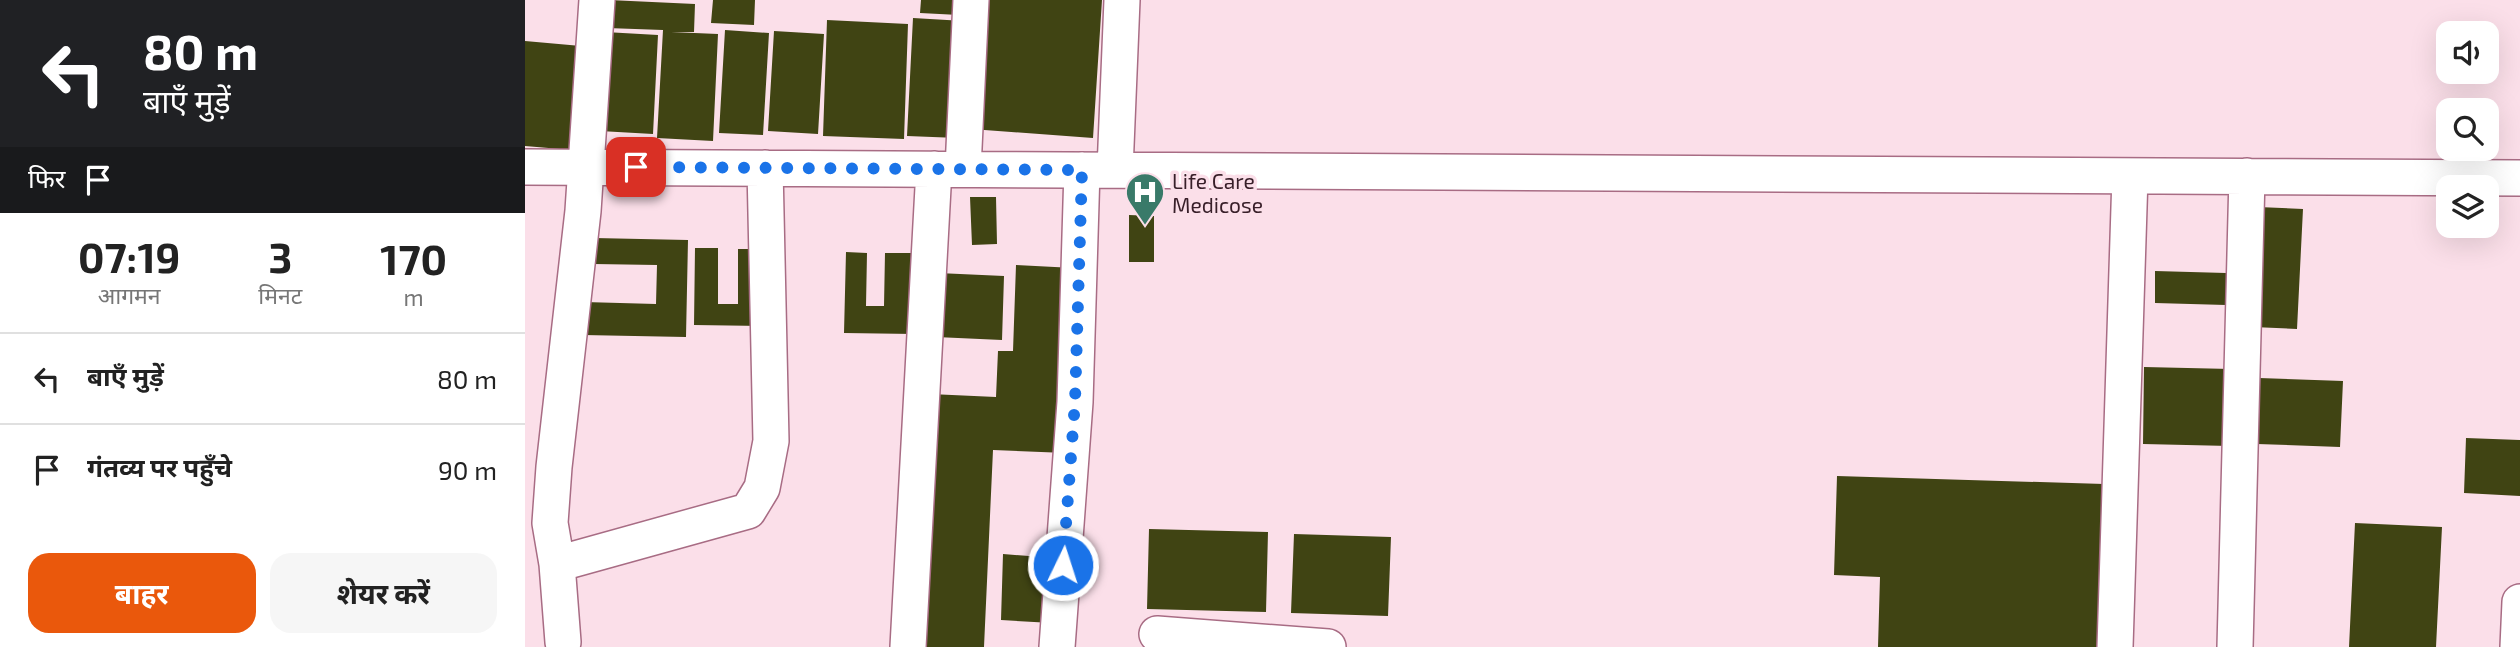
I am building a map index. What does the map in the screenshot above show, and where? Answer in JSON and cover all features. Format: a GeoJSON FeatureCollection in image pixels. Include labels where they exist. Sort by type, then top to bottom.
{"type":"FeatureCollection","features":[{"type":"Feature","properties":{"kind":"street"},"geometry":{"type":"LineString","coordinates":[[563,642],[557,564],[550,523],[583,211],[597,0]]}},
{"type":"Feature","properties":{"kind":"street"},"geometry":{"type":"LineString","coordinates":[[908,647],[949,169],[971,0]]}},
{"type":"Feature","properties":{"kind":"street"},"geometry":{"type":"LineString","coordinates":[[1057,647],[1075,402],[1098,170],[1122,0]]}},
{"type":"Feature","properties":{"kind":"street"},"geometry":{"type":"LineString","coordinates":[[525,167],[2520,178]]}},
{"type":"Feature","properties":{"kind":"street"},"geometry":{"type":"LineString","coordinates":[[557,564],[748,511],[762,488],[771,441],[765,168]]}},
{"type":"Feature","properties":{"kind":"street"},"geometry":{"type":"LineString","coordinates":[[2115,647],[2130,176]]}},
{"type":"Feature","properties":{"kind":"street"},"geometry":{"type":"LineString","coordinates":[[2235,647],[2247,176]]}},
{"type":"Feature","properties":{"kind":"street"},"geometry":{"type":"LineString","coordinates":[[2518,647],[2520,602]]}},
{"type":"Feature","properties":{"kind":"street"},"geometry":{"type":"LineString","coordinates":[[1157,634],[1328,647]]}},
{"type":"Feature","properties":{"kind":"building"},"geometry":{"type":"Polygon","coordinates":[[[609,0],[695,4],[694,32],[671,32],[718,34],[713,141],[657,138],[663,30],[607,28],[609,0]]]}},
{"type":"Feature","properties":{"kind":"building"},"geometry":{"type":"Polygon","coordinates":[[[713,0],[755,0],[754,25],[711,23],[713,0]]]}},
{"type":"Feature","properties":{"kind":"building"},"geometry":{"type":"Polygon","coordinates":[[[921,0],[961,0],[959,15],[920,13],[921,0]]]}},
{"type":"Feature","properties":{"kind":"building"},"geometry":{"type":"Polygon","coordinates":[[[979,0],[1102,0],[1093,138],[971,129],[979,0]]]}},
{"type":"Feature","properties":{"kind":"building"},"geometry":{"type":"Polygon","coordinates":[[[913,18],[964,21],[958,138],[907,136],[913,18]]]}},
{"type":"Feature","properties":{"kind":"building"},"geometry":{"type":"Polygon","coordinates":[[[827,20],[908,24],[904,139],[823,136],[827,20]]]}},
{"type":"Feature","properties":{"kind":"building"},"geometry":{"type":"Polygon","coordinates":[[[725,30],[769,33],[763,135],[719,133],[725,30]]]}},
{"type":"Feature","properties":{"kind":"building"},"geometry":{"type":"Polygon","coordinates":[[[774,31],[824,34],[818,134],[768,131],[774,31]]]}},
{"type":"Feature","properties":{"kind":"building"},"geometry":{"type":"Polygon","coordinates":[[[605,32],[658,35],[653,134],[600,131],[605,32]]]}},
{"type":"Feature","properties":{"kind":"building"},"geometry":{"type":"Polygon","coordinates":[[[525,41],[581,46],[572,150],[525,146],[525,41]]]}},
{"type":"Feature","properties":{"kind":"building"},"geometry":{"type":"Polygon","coordinates":[[[970,197],[996,197],[997,244],[972,245],[970,197]]]}},
{"type":"Feature","properties":{"kind":"building"},"geometry":{"type":"Polygon","coordinates":[[[2258,207],[2303,209],[2297,329],[2253,327],[2258,207]]]}},
{"type":"Feature","properties":{"kind":"building"},"geometry":{"type":"Polygon","coordinates":[[[1129,215],[1154,216],[1154,262],[1129,262],[1129,215]]]}},
{"type":"Feature","properties":{"kind":"building"},"geometry":{"type":"Polygon","coordinates":[[[594,238],[688,240],[686,337],[583,335],[584,302],[656,304],[657,265],[594,264],[594,238]]]}},
{"type":"Feature","properties":{"kind":"building"},"geometry":{"type":"Polygon","coordinates":[[[695,248],[718,248],[718,304],[738,304],[738,249],[763,249],[763,326],[694,325],[695,248]]]}},
{"type":"Feature","properties":{"kind":"building"},"geometry":{"type":"Polygon","coordinates":[[[846,252],[867,253],[866,306],[884,306],[885,253],[915,253],[914,334],[844,333],[846,252]]]}},
{"type":"Feature","properties":{"kind":"building"},"geometry":{"type":"Polygon","coordinates":[[[1016,265],[1074,268],[1066,453],[993,450],[984,647],[919,647],[930,394],[996,397],[998,351],[1013,351],[1016,265]]]}},
{"type":"Feature","properties":{"kind":"building"},"geometry":{"type":"Polygon","coordinates":[[[2155,271],[2226,273],[2226,305],[2155,303],[2155,271]]]}},
{"type":"Feature","properties":{"kind":"building"},"geometry":{"type":"Polygon","coordinates":[[[938,273],[1004,276],[1002,340],[936,337],[938,273]]]}},
{"type":"Feature","properties":{"kind":"building"},"geometry":{"type":"Polygon","coordinates":[[[2144,367],[2231,369],[2230,446],[2143,444],[2144,367]]]}},
{"type":"Feature","properties":{"kind":"building"},"geometry":{"type":"Polygon","coordinates":[[[2259,378],[2343,381],[2340,447],[2257,444],[2259,378]]]}},
{"type":"Feature","properties":{"kind":"building"},"geometry":{"type":"Polygon","coordinates":[[[2466,438],[2520,440],[2520,496],[2464,493],[2466,438]]]}},
{"type":"Feature","properties":{"kind":"building"},"geometry":{"type":"Polygon","coordinates":[[[1837,476],[2104,484],[2098,647],[1878,647],[1880,577],[1834,575],[1837,476]]]}},
{"type":"Feature","properties":{"kind":"building"},"geometry":{"type":"Polygon","coordinates":[[[2355,523],[2442,527],[2436,647],[2349,647],[2355,523]]]}},
{"type":"Feature","properties":{"kind":"building"},"geometry":{"type":"Polygon","coordinates":[[[1149,529],[1268,532],[1266,612],[1147,609],[1149,529]]]}},
{"type":"Feature","properties":{"kind":"building"},"geometry":{"type":"Polygon","coordinates":[[[1294,534],[1391,537],[1388,616],[1291,613],[1294,534]]]}},
{"type":"Feature","properties":{"kind":"building"},"geometry":{"type":"Polygon","coordinates":[[[1003,554],[1055,558],[1052,623],[1001,620],[1003,554]]]}},
{"type":"Feature","properties":{"kind":"place","name":"Life Care Medicose"},"geometry":{"type":"Point","coordinates":[1145,226]}},
{"type":"Feature","properties":{"kind":"route"},"geometry":{"type":"LineString","coordinates":[[636,167],[1082,170],[1075,402],[1063,565]]}}]}
